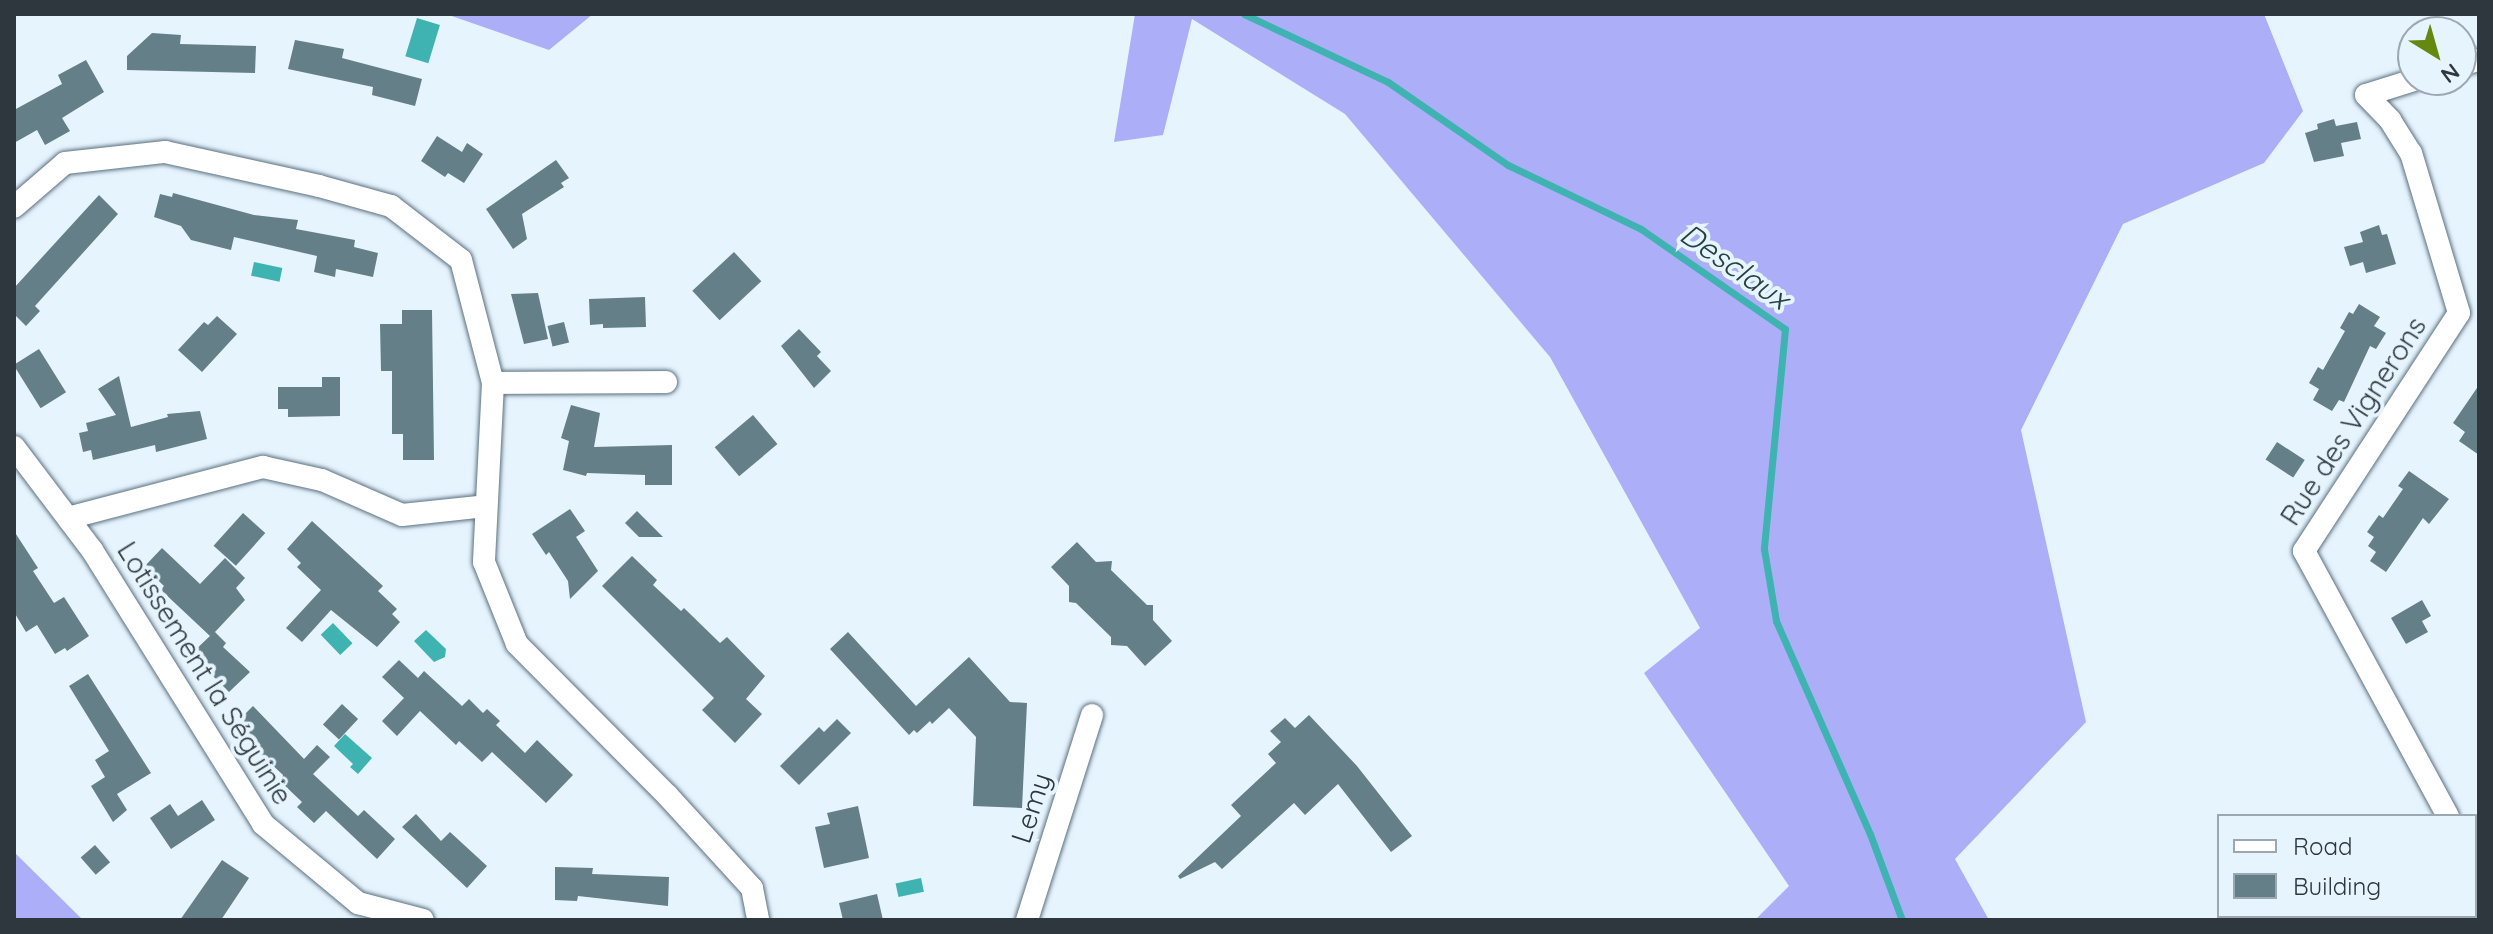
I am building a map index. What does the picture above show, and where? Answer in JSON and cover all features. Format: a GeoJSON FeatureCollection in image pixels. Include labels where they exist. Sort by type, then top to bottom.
{"type":"FeatureCollection","features":[{"type":"Feature","properties":{"kind":"street","name":"Rue des Vignerons"},"geometry":{"type":"LineString","coordinates":[[2397,85],[2366,95],[2390,120],[2411,153],[2459,313],[2304,551],[2447,814]]}},
{"type":"Feature","properties":{"kind":"street"},"geometry":{"type":"LineString","coordinates":[[14,207],[65,163],[165,152],[319,186],[391,206],[461,260],[493,383],[484,562],[517,644],[667,795],[752,888],[758,920]]}},
{"type":"Feature","properties":{"kind":"street"},"geometry":{"type":"LineString","coordinates":[[493,383],[666,382]]}},
{"type":"Feature","properties":{"kind":"street","name":"Lotissement la Séguinie"},"geometry":{"type":"LineString","coordinates":[[14,447],[92,550],[263,824],[358,903],[423,920]]}},
{"type":"Feature","properties":{"kind":"street","name":"Lotissement la Séguinie"},"geometry":{"type":"LineString","coordinates":[[68,518],[263,467],[322,480],[402,515],[486,506]]}},
{"type":"Feature","properties":{"kind":"street","name":"Lemy"},"geometry":{"type":"LineString","coordinates":[[1027,920],[1092,715]]}},
{"type":"Feature","properties":{"kind":"shaded area"},"geometry":{"type":"Polygon","coordinates":[[[446,14],[593,14],[549,50],[446,14]]]}},
{"type":"Feature","properties":{"kind":"shaded area"},"geometry":{"type":"Polygon","coordinates":[[[1135,14],[2264,14],[2303,111],[2264,163],[2123,224],[2021,430],[2086,722],[1955,859],[1989,920],[1755,920],[1789,886],[1644,673],[1700,628],[1550,357],[1345,114],[1192,19],[1163,135],[1114,142],[1135,14]]]}},
{"type":"Feature","properties":{"kind":"shaded area"},"geometry":{"type":"Polygon","coordinates":[[[417,18],[440,25],[428,63],[405,56],[417,18]]]}},
{"type":"Feature","properties":{"kind":"shaded area"},"geometry":{"type":"Polygon","coordinates":[[[254,262],[282,268],[279,282],[251,276],[254,262]]]}},
{"type":"Feature","properties":{"kind":"shaded area"},"geometry":{"type":"Polygon","coordinates":[[[333,623],[352,643],[340,655],[321,635],[333,623]]]}},
{"type":"Feature","properties":{"kind":"shaded area"},"geometry":{"type":"Polygon","coordinates":[[[426,630],[446,649],[445,657],[434,662],[414,641],[426,630]]]}},
{"type":"Feature","properties":{"kind":"shaded area"},"geometry":{"type":"Polygon","coordinates":[[[345,734],[372,758],[358,774],[350,767],[353,764],[334,746],[345,734]]]}},
{"type":"Feature","properties":{"kind":"shaded area"},"geometry":{"type":"Polygon","coordinates":[[[14,852],[83,920],[14,920],[14,852]]]}},
{"type":"Feature","properties":{"kind":"shaded area"},"geometry":{"type":"Polygon","coordinates":[[[921,878],[924,892],[898,897],[896,883],[921,878]]]}},
{"type":"Feature","properties":{"kind":"building"},"geometry":{"type":"Polygon","coordinates":[[[152,33],[181,35],[180,44],[256,46],[255,73],[127,70],[127,56],[152,33]]]}},
{"type":"Feature","properties":{"kind":"building"},"geometry":{"type":"Polygon","coordinates":[[[295,40],[344,49],[342,58],[422,79],[415,106],[372,95],[373,87],[288,69],[295,40]]]}},
{"type":"Feature","properties":{"kind":"building"},"geometry":{"type":"Polygon","coordinates":[[[86,60],[104,92],[62,118],[70,131],[45,145],[37,130],[14,143],[14,110],[62,84],[58,75],[86,60]]]}},
{"type":"Feature","properties":{"kind":"building"},"geometry":{"type":"Polygon","coordinates":[[[2334,119],[2336,126],[2357,122],[2361,139],[2341,143],[2344,156],[2314,162],[2305,133],[2318,129],[2317,124],[2334,119]]]}},
{"type":"Feature","properties":{"kind":"building"},"geometry":{"type":"Polygon","coordinates":[[[437,136],[462,152],[467,143],[483,154],[464,183],[448,173],[445,177],[421,161],[437,136]]]}},
{"type":"Feature","properties":{"kind":"building"},"geometry":{"type":"Polygon","coordinates":[[[556,160],[569,178],[561,183],[564,187],[522,214],[527,239],[513,249],[486,209],[556,160]]]}},
{"type":"Feature","properties":{"kind":"building"},"geometry":{"type":"Polygon","coordinates":[[[173,193],[254,215],[298,220],[296,229],[355,240],[354,247],[378,253],[373,277],[336,269],[335,277],[314,272],[317,256],[234,237],[231,250],[191,240],[181,226],[154,217],[160,194],[172,197],[173,193]]]}},
{"type":"Feature","properties":{"kind":"building"},"geometry":{"type":"Polygon","coordinates":[[[99,195],[118,214],[35,306],[40,311],[26,326],[14,314],[14,288],[99,195]]]}},
{"type":"Feature","properties":{"kind":"building"},"geometry":{"type":"Polygon","coordinates":[[[2379,225],[2382,235],[2387,234],[2396,264],[2366,273],[2363,262],[2350,266],[2344,247],[2363,242],[2360,232],[2379,225]]]}},
{"type":"Feature","properties":{"kind":"building"},"geometry":{"type":"Polygon","coordinates":[[[734,252],[761,281],[720,320],[692,291],[734,252]]]}},
{"type":"Feature","properties":{"kind":"building"},"geometry":{"type":"Polygon","coordinates":[[[538,293],[548,339],[524,344],[511,294],[538,293]]]}},
{"type":"Feature","properties":{"kind":"building"},"geometry":{"type":"Polygon","coordinates":[[[645,297],[646,327],[603,328],[603,324],[590,325],[589,299],[645,297]]]}},
{"type":"Feature","properties":{"kind":"building"},"geometry":{"type":"Polygon","coordinates":[[[2359,304],[2380,317],[2374,326],[2386,333],[2376,349],[2370,346],[2344,402],[2339,400],[2332,411],[2313,400],[2319,389],[2309,383],[2318,367],[2323,370],[2345,331],[2340,328],[2349,312],[2353,314],[2359,304]]]}},
{"type":"Feature","properties":{"kind":"building"},"geometry":{"type":"Polygon","coordinates":[[[402,310],[432,310],[434,460],[403,460],[403,434],[392,434],[392,371],[381,371],[380,324],[402,324],[402,310]]]}},
{"type":"Feature","properties":{"kind":"building"},"geometry":{"type":"Polygon","coordinates":[[[217,316],[237,334],[202,372],[178,350],[204,322],[208,325],[217,316]]]}},
{"type":"Feature","properties":{"kind":"building"},"geometry":{"type":"Polygon","coordinates":[[[564,322],[569,342],[553,346],[548,326],[564,322]]]}},
{"type":"Feature","properties":{"kind":"building"},"geometry":{"type":"Polygon","coordinates":[[[799,329],[821,352],[817,356],[831,371],[814,388],[781,346],[799,329]]]}},
{"type":"Feature","properties":{"kind":"building"},"geometry":{"type":"Polygon","coordinates":[[[39,349],[66,392],[41,408],[14,366],[39,349]]]}},
{"type":"Feature","properties":{"kind":"building"},"geometry":{"type":"Polygon","coordinates":[[[119,376],[131,427],[168,417],[167,414],[200,411],[207,439],[156,452],[155,445],[93,460],[91,450],[83,452],[79,433],[88,431],[86,423],[116,415],[98,389],[119,376]]]}},
{"type":"Feature","properties":{"kind":"building"},"geometry":{"type":"Polygon","coordinates":[[[322,377],[340,377],[340,416],[288,417],[288,409],[278,409],[278,387],[322,387],[322,377]]]}},
{"type":"Feature","properties":{"kind":"building"},"geometry":{"type":"Polygon","coordinates":[[[2479,385],[2479,455],[2459,441],[2465,432],[2453,423],[2479,385]]]}},
{"type":"Feature","properties":{"kind":"building"},"geometry":{"type":"Polygon","coordinates":[[[571,405],[600,413],[594,447],[672,445],[672,485],[645,485],[645,475],[587,473],[586,476],[563,470],[569,441],[561,438],[571,405]]]}},
{"type":"Feature","properties":{"kind":"building"},"geometry":{"type":"Polygon","coordinates":[[[753,415],[777,444],[739,476],[715,447],[753,415]]]}},
{"type":"Feature","properties":{"kind":"building"},"geometry":{"type":"Polygon","coordinates":[[[2277,442],[2305,460],[2293,478],[2266,460],[2277,442]]]}},
{"type":"Feature","properties":{"kind":"building"},"geometry":{"type":"Polygon","coordinates":[[[2409,471],[2449,499],[2429,524],[2423,518],[2386,572],[2370,561],[2376,552],[2368,546],[2374,537],[2367,532],[2379,515],[2383,518],[2403,489],[2398,486],[2409,471]]]}},
{"type":"Feature","properties":{"kind":"building"},"geometry":{"type":"Polygon","coordinates":[[[570,509],[585,531],[576,537],[598,571],[570,599],[568,581],[549,552],[546,555],[532,534],[570,509]]]}},
{"type":"Feature","properties":{"kind":"building"},"geometry":{"type":"Polygon","coordinates":[[[637,511],[663,537],[639,537],[625,523],[637,511]]]}},
{"type":"Feature","properties":{"kind":"building"},"geometry":{"type":"Polygon","coordinates":[[[243,513],[265,533],[236,566],[214,546],[243,513]]]}},
{"type":"Feature","properties":{"kind":"building"},"geometry":{"type":"Polygon","coordinates":[[[312,521],[383,586],[378,591],[397,609],[392,614],[400,622],[377,647],[331,610],[302,642],[286,628],[321,590],[297,567],[301,563],[287,549],[312,521]]]}},
{"type":"Feature","properties":{"kind":"building"},"geometry":{"type":"Polygon","coordinates":[[[14,531],[38,568],[33,571],[54,603],[64,597],[89,636],[67,651],[65,648],[55,654],[37,625],[26,632],[14,612],[14,531]]]}},
{"type":"Feature","properties":{"kind":"building"},"geometry":{"type":"Polygon","coordinates":[[[1077,542],[1096,562],[1112,561],[1111,570],[1147,605],[1153,605],[1153,620],[1172,641],[1145,666],[1127,646],[1111,645],[1111,637],[1076,603],[1069,602],[1069,586],[1051,567],[1077,542]]]}},
{"type":"Feature","properties":{"kind":"building"},"geometry":{"type":"Polygon","coordinates":[[[162,548],[200,584],[225,558],[245,578],[236,588],[245,600],[215,632],[226,643],[223,647],[250,672],[229,692],[191,654],[210,636],[161,590],[164,586],[144,567],[162,548]]]}},
{"type":"Feature","properties":{"kind":"building"},"geometry":{"type":"Polygon","coordinates":[[[632,556],[657,580],[653,585],[681,611],[684,608],[720,643],[727,637],[765,676],[746,699],[762,714],[735,743],[702,710],[714,698],[602,586],[632,556]]]}},
{"type":"Feature","properties":{"kind":"building"},"geometry":{"type":"Polygon","coordinates":[[[2422,600],[2431,616],[2422,621],[2428,632],[2406,644],[2391,618],[2422,600]]]}},
{"type":"Feature","properties":{"kind":"building"},"geometry":{"type":"Polygon","coordinates":[[[848,632],[916,706],[969,657],[1010,702],[1027,703],[1022,808],[973,806],[976,737],[949,708],[932,724],[930,721],[917,733],[914,730],[909,735],[830,649],[848,632]]]}},
{"type":"Feature","properties":{"kind":"building"},"geometry":{"type":"Polygon","coordinates":[[[399,660],[418,678],[424,671],[462,706],[469,699],[483,713],[487,709],[500,721],[496,725],[525,753],[537,740],[573,775],[546,803],[492,752],[482,762],[459,741],[456,745],[420,711],[397,736],[382,721],[404,698],[382,677],[399,660]]]}},
{"type":"Feature","properties":{"kind":"building"},"geometry":{"type":"Polygon","coordinates":[[[88,674],[151,773],[117,794],[127,810],[113,822],[91,786],[105,777],[95,760],[109,751],[69,686],[88,674]]]}},
{"type":"Feature","properties":{"kind":"building"},"geometry":{"type":"Polygon","coordinates":[[[342,704],[358,719],[339,739],[323,724],[342,704]]]}},
{"type":"Feature","properties":{"kind":"building"},"geometry":{"type":"Polygon","coordinates":[[[253,706],[304,759],[317,745],[330,757],[313,774],[358,816],[364,810],[395,839],[377,859],[326,811],[314,823],[297,807],[302,802],[281,782],[283,775],[232,727],[253,706]]]}},
{"type":"Feature","properties":{"kind":"building"},"geometry":{"type":"Polygon","coordinates":[[[1309,715],[1357,766],[1412,836],[1391,852],[1338,784],[1305,815],[1294,803],[1222,869],[1215,862],[1180,879],[1178,876],[1241,816],[1231,805],[1276,763],[1268,754],[1281,742],[1270,731],[1285,718],[1295,728],[1309,715]]]}},
{"type":"Feature","properties":{"kind":"building"},"geometry":{"type":"Polygon","coordinates":[[[837,719],[851,733],[799,785],[780,766],[819,727],[824,732],[837,719]]]}},
{"type":"Feature","properties":{"kind":"building"},"geometry":{"type":"Polygon","coordinates":[[[202,800],[215,820],[171,849],[150,818],[170,804],[178,816],[202,800]]]}},
{"type":"Feature","properties":{"kind":"building"},"geometry":{"type":"Polygon","coordinates":[[[858,806],[869,858],[824,868],[815,827],[830,824],[827,813],[858,806]]]}},
{"type":"Feature","properties":{"kind":"building"},"geometry":{"type":"Polygon","coordinates":[[[416,814],[441,841],[450,832],[487,866],[467,888],[402,827],[416,814]]]}},
{"type":"Feature","properties":{"kind":"building"},"geometry":{"type":"Polygon","coordinates":[[[95,845],[110,862],[96,875],[81,857],[95,845]]]}},
{"type":"Feature","properties":{"kind":"building"},"geometry":{"type":"Polygon","coordinates":[[[222,860],[249,878],[221,920],[180,920],[222,860]]]}},
{"type":"Feature","properties":{"kind":"building"},"geometry":{"type":"Polygon","coordinates":[[[555,867],[593,868],[592,874],[669,877],[668,906],[578,896],[577,901],[555,900],[555,867]]]}},
{"type":"Feature","properties":{"kind":"building"},"geometry":{"type":"Polygon","coordinates":[[[877,894],[883,920],[843,920],[839,903],[877,894]]]}},
{"type":"Feature","properties":{"kind":"waterway","name":"Desclaux"},"geometry":{"type":"LineString","coordinates":[[1244,14],[1388,82],[1508,165],[1641,229],[1785,329],[1764,549],[1776,621],[1870,834],[1902,920]]}}]}
